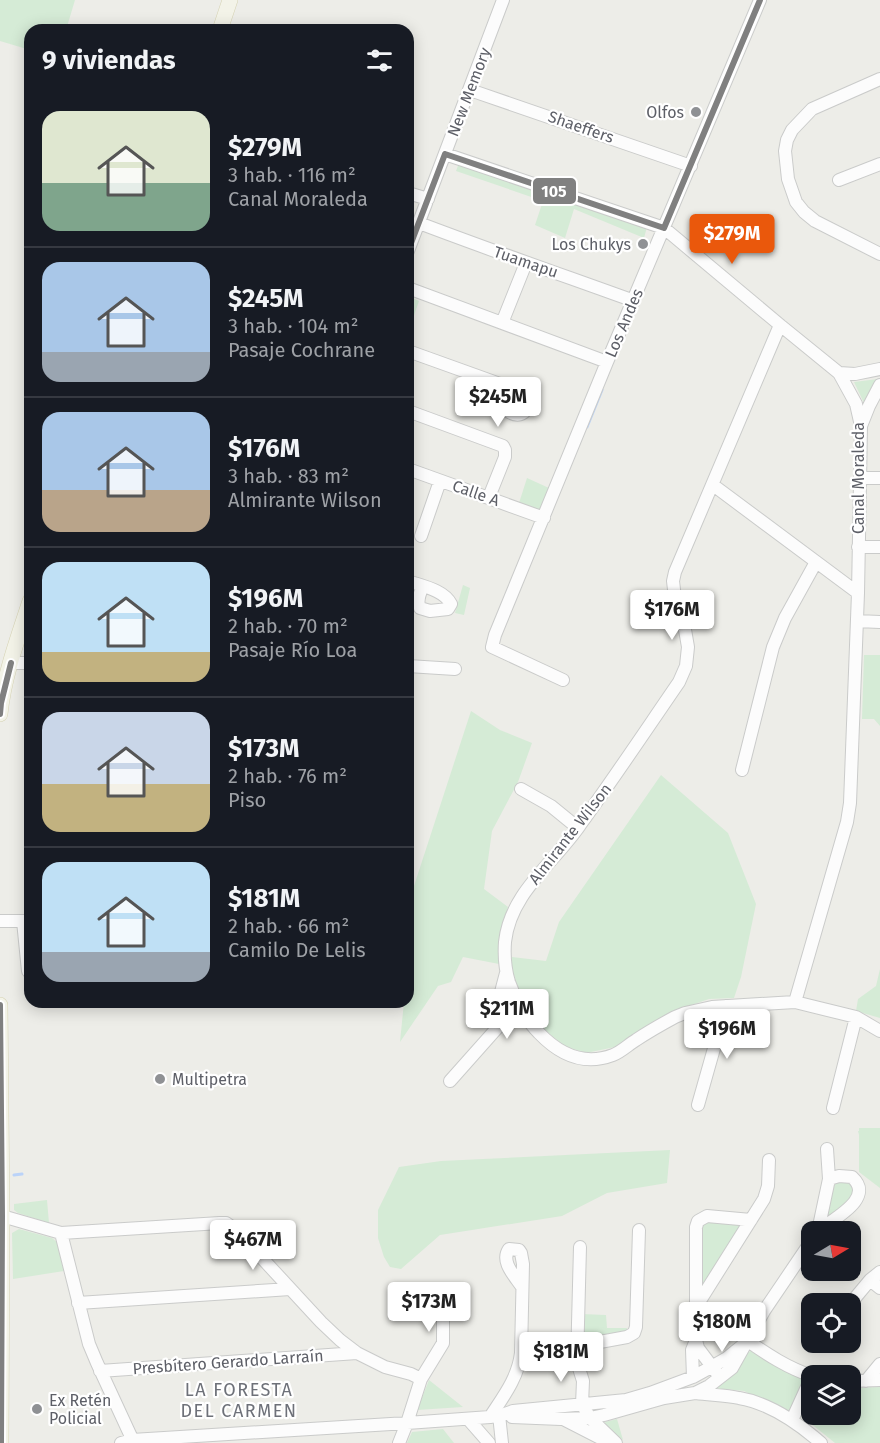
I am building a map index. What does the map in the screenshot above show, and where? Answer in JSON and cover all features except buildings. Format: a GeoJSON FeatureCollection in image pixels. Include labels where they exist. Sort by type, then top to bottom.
{"type":"FeatureCollection","features":[{"type":"Feature","properties":{"kind":"main road"},"geometry":{"type":"LineString","coordinates":[[222,24],[230,0]]}},
{"type":"Feature","properties":{"kind":"main road"},"geometry":{"type":"LineString","coordinates":[[0,714],[11,663],[24,621]]}},
{"type":"Feature","properties":{"kind":"main road"},"geometry":{"type":"LineString","coordinates":[[0,1005],[2,1443]]}},
{"type":"Feature","properties":{"kind":"street","name":"New Memory"},"geometry":{"type":"LineString","coordinates":[[414,236],[503,0]]}},
{"type":"Feature","properties":{"kind":"street","name":"Los Andes"},"geometry":{"type":"LineString","coordinates":[[562,680],[492,647],[495,635],[760,0]]}},
{"type":"Feature","properties":{"kind":"street"},"geometry":{"type":"LineString","coordinates":[[880,79],[813,110],[792,130],[785,151],[788,179],[796,202],[804,212],[815,221],[880,255]]}},
{"type":"Feature","properties":{"kind":"street","name":"Shaeffers"},"geometry":{"type":"LineString","coordinates":[[470,90],[691,166]]}},
{"type":"Feature","properties":{"kind":"street","name":"Canal Moraleda"},"geometry":{"type":"LineString","coordinates":[[446,154],[664,228],[839,373],[856,404],[861,426],[858,593],[850,803],[847,822],[795,1002]]}},
{"type":"Feature","properties":{"kind":"street"},"geometry":{"type":"LineString","coordinates":[[839,180],[880,164]]}},
{"type":"Feature","properties":{"kind":"street"},"geometry":{"type":"LineString","coordinates":[[414,195],[428,199]]}},
{"type":"Feature","properties":{"kind":"street","name":"Tuamapu"},"geometry":{"type":"LineString","coordinates":[[419,223],[634,302]]}},
{"type":"Feature","properties":{"kind":"street"},"geometry":{"type":"LineString","coordinates":[[502,323],[526,263]]}},
{"type":"Feature","properties":{"kind":"street"},"geometry":{"type":"LineString","coordinates":[[414,290],[607,362]]}},
{"type":"Feature","properties":{"kind":"street","name":"Almirante Wilson"},"geometry":{"type":"LineString","coordinates":[[780,325],[684,550],[673,581],[675,598],[687,635],[686,666],[679,682],[578,828],[516,905],[506,933],[506,972],[513,994],[535,1029],[558,1050],[580,1058],[600,1059],[613,1055],[665,1022],[685,1013],[712,1007],[795,1002],[855,1017],[880,1031]]}},
{"type":"Feature","properties":{"kind":"street"},"geometry":{"type":"LineString","coordinates":[[414,353],[503,385]]}},
{"type":"Feature","properties":{"kind":"street"},"geometry":{"type":"LineString","coordinates":[[839,373],[855,374],[880,369]]}},
{"type":"Feature","properties":{"kind":"street"},"geometry":{"type":"LineString","coordinates":[[861,426],[868,406],[880,385]]}},
{"type":"Feature","properties":{"kind":"street"},"geometry":{"type":"LineString","coordinates":[[414,413],[503,446],[505,457],[489,497]]}},
{"type":"Feature","properties":{"kind":"street","name":"Calle A"},"geometry":{"type":"LineString","coordinates":[[414,471],[544,518]]}},
{"type":"Feature","properties":{"kind":"street"},"geometry":{"type":"LineString","coordinates":[[860,478],[880,478]]}},
{"type":"Feature","properties":{"kind":"street"},"geometry":{"type":"LineString","coordinates":[[422,536],[440,481]]}},
{"type":"Feature","properties":{"kind":"street"},"geometry":{"type":"LineString","coordinates":[[713,485],[858,593]]}},
{"type":"Feature","properties":{"kind":"street"},"geometry":{"type":"LineString","coordinates":[[858,548],[880,547]]}},
{"type":"Feature","properties":{"kind":"street"},"geometry":{"type":"LineString","coordinates":[[742,770],[773,647],[785,618],[816,562]]}},
{"type":"Feature","properties":{"kind":"street"},"geometry":{"type":"LineString","coordinates":[[414,583],[423,586]]}},
{"type":"Feature","properties":{"kind":"street"},"geometry":{"type":"LineString","coordinates":[[857,621],[880,622]]}},
{"type":"Feature","properties":{"kind":"street"},"geometry":{"type":"LineString","coordinates":[[11,663],[24,663]]}},
{"type":"Feature","properties":{"kind":"street"},"geometry":{"type":"LineString","coordinates":[[414,666],[455,669]]}},
{"type":"Feature","properties":{"kind":"street"},"geometry":{"type":"LineString","coordinates":[[521,789],[551,806],[578,828]]}},
{"type":"Feature","properties":{"kind":"street"},"geometry":{"type":"LineString","coordinates":[[0,921],[24,921]]}},
{"type":"Feature","properties":{"kind":"street"},"geometry":{"type":"LineString","coordinates":[[450,1082],[506,1018],[501,992],[506,972]]}},
{"type":"Feature","properties":{"kind":"street"},"geometry":{"type":"LineString","coordinates":[[698,1105],[726,1006]]}},
{"type":"Feature","properties":{"kind":"street"},"geometry":{"type":"LineString","coordinates":[[833,1108],[855,1017]]}},
{"type":"Feature","properties":{"kind":"street"},"geometry":{"type":"LineString","coordinates":[[819,1221],[829,1179],[827,1149]]}},
{"type":"Feature","properties":{"kind":"street"},"geometry":{"type":"LineString","coordinates":[[696,1307],[764,1199],[768,1186],[769,1160]]}},
{"type":"Feature","properties":{"kind":"street"},"geometry":{"type":"LineString","coordinates":[[829,1179],[839,1176],[852,1177],[860,1190],[859,1197],[852,1205],[832,1221]]}},
{"type":"Feature","properties":{"kind":"street"},"geometry":{"type":"LineString","coordinates":[[2,1216],[61,1233],[226,1224],[236,1230],[340,1340],[357,1353],[385,1367],[411,1374],[420,1379]]}},
{"type":"Feature","properties":{"kind":"street"},"geometry":{"type":"LineString","coordinates":[[720,1379],[713,1366],[698,1348],[696,1340],[696,1227],[698,1221],[707,1216],[751,1220]]}},
{"type":"Feature","properties":{"kind":"street"},"geometry":{"type":"LineString","coordinates":[[578,1346],[634,1334],[639,1230]]}},
{"type":"Feature","properties":{"kind":"street"},"geometry":{"type":"LineString","coordinates":[[61,1233],[89,1344],[129,1442],[468,1419],[497,1415],[512,1417],[578,1405],[626,1400],[693,1377],[727,1358],[748,1341]]}},
{"type":"Feature","properties":{"kind":"street"},"geometry":{"type":"LineString","coordinates":[[578,1405],[584,1381],[577,1362],[580,1247]]}},
{"type":"Feature","properties":{"kind":"street"},"geometry":{"type":"LineString","coordinates":[[695,1393],[720,1379],[732,1368],[764,1311],[801,1256]]}},
{"type":"Feature","properties":{"kind":"street"},"geometry":{"type":"LineString","coordinates":[[861,1294],[877,1280]]}},
{"type":"Feature","properties":{"kind":"street"},"geometry":{"type":"LineString","coordinates":[[502,1443],[497,1415],[519,1364],[522,1287]]}},
{"type":"Feature","properties":{"kind":"street"},"geometry":{"type":"LineString","coordinates":[[78,1303],[290,1289]]}},
{"type":"Feature","properties":{"kind":"street"},"geometry":{"type":"LineString","coordinates":[[399,1443],[420,1379],[442,1342],[444,1334],[443,1289]]}},
{"type":"Feature","properties":{"kind":"street"},"geometry":{"type":"LineString","coordinates":[[693,1377],[692,1350],[696,1340]]}},
{"type":"Feature","properties":{"kind":"street"},"geometry":{"type":"LineString","coordinates":[[748,1341],[801,1372]]}},
{"type":"Feature","properties":{"kind":"street","name":"Presbítero Gerardo Larraín"},"geometry":{"type":"LineString","coordinates":[[100,1371],[357,1353]]}},
{"type":"Feature","properties":{"kind":"street"},"geometry":{"type":"LineString","coordinates":[[866,1381],[880,1364]]}},
{"type":"Feature","properties":{"kind":"street"},"geometry":{"type":"LineString","coordinates":[[861,1381],[880,1380]]}},
{"type":"Feature","properties":{"kind":"street"},"geometry":{"type":"LineString","coordinates":[[530,1414],[561,1419],[590,1418],[664,1398],[695,1393],[741,1398],[768,1408],[792,1420],[821,1443]]}},
{"type":"Feature","properties":{"kind":"street"},"geometry":{"type":"LineString","coordinates":[[792,1420],[801,1400]]}},
{"type":"Feature","properties":{"kind":"street"},"geometry":{"type":"LineString","coordinates":[[578,1405],[616,1443]]}},
{"type":"Feature","properties":{"kind":"street"},"geometry":{"type":"LineString","coordinates":[[468,1419],[489,1443]]}},
{"type":"Feature","properties":{"kind":"street"},"geometry":{"type":"LineString","coordinates":[[561,1419],[610,1443]]}},
{"type":"Feature","properties":{"kind":"green space"},"geometry":{"type":"Polygon","coordinates":[[[0,0],[75,0],[68,24],[24,24],[24,48],[0,41],[0,0]]]}},
{"type":"Feature","properties":{"kind":"green space"},"geometry":{"type":"Polygon","coordinates":[[[459,163],[647,227],[644,238],[574,209],[565,238],[535,225],[543,201],[456,171],[459,163]]]}},
{"type":"Feature","properties":{"kind":"green space"},"geometry":{"type":"Polygon","coordinates":[[[414,299],[419,301],[414,316],[414,299]]]}},
{"type":"Feature","properties":{"kind":"green space"},"geometry":{"type":"Polygon","coordinates":[[[878,379],[864,403],[854,382],[878,379]]]}},
{"type":"Feature","properties":{"kind":"green space"},"geometry":{"type":"Polygon","coordinates":[[[527,478],[549,488],[540,510],[519,503],[527,478]]]}},
{"type":"Feature","properties":{"kind":"green space"},"geometry":{"type":"Polygon","coordinates":[[[463,585],[470,588],[464,615],[455,613],[463,585]]]}},
{"type":"Feature","properties":{"kind":"green space"},"geometry":{"type":"Polygon","coordinates":[[[864,655],[880,655],[880,726],[874,719],[862,719],[864,655]]]}},
{"type":"Feature","properties":{"kind":"green space"},"geometry":{"type":"Polygon","coordinates":[[[471,711],[500,730],[532,743],[518,782],[492,831],[484,889],[508,907],[500,933],[499,964],[463,957],[451,982],[438,986],[400,1042],[403,1008],[414,1008],[414,886],[471,711]]]}},
{"type":"Feature","properties":{"kind":"green space"},"geometry":{"type":"Polygon","coordinates":[[[661,775],[728,833],[756,904],[741,977],[734,998],[709,999],[674,1011],[615,1047],[586,1053],[564,1046],[546,1031],[526,1004],[511,971],[512,957],[546,961],[559,922],[661,775]]]}},
{"type":"Feature","properties":{"kind":"green space"},"geometry":{"type":"Polygon","coordinates":[[[880,969],[880,1018],[856,1011],[858,999],[876,986],[880,969]]]}},
{"type":"Feature","properties":{"kind":"green space"},"geometry":{"type":"Polygon","coordinates":[[[859,1128],[880,1128],[880,1188],[859,1172],[859,1128]]]}},
{"type":"Feature","properties":{"kind":"green space"},"geometry":{"type":"Polygon","coordinates":[[[670,1150],[667,1183],[607,1193],[562,1216],[440,1235],[401,1269],[390,1267],[384,1257],[378,1238],[378,1210],[399,1167],[441,1161],[670,1150]]]}},
{"type":"Feature","properties":{"kind":"green space"},"geometry":{"type":"Polygon","coordinates":[[[843,1180],[850,1181],[856,1188],[854,1198],[825,1221],[835,1184],[843,1180]]]}},
{"type":"Feature","properties":{"kind":"green space"},"geometry":{"type":"Polygon","coordinates":[[[47,1200],[49,1223],[14,1210],[14,1204],[47,1200]]]}},
{"type":"Feature","properties":{"kind":"green space"},"geometry":{"type":"Polygon","coordinates":[[[701,1222],[744,1223],[701,1291],[701,1222]]]}},
{"type":"Feature","properties":{"kind":"green space"},"geometry":{"type":"Polygon","coordinates":[[[19,1229],[52,1238],[57,1242],[64,1271],[13,1279],[12,1233],[19,1229]]]}},
{"type":"Feature","properties":{"kind":"green space"},"geometry":{"type":"Polygon","coordinates":[[[581,1314],[606,1315],[607,1328],[627,1328],[626,1332],[587,1339],[583,1337],[581,1314]]]}},
{"type":"Feature","properties":{"kind":"green space"},"geometry":{"type":"Polygon","coordinates":[[[752,1350],[801,1377],[801,1388],[790,1412],[744,1391],[714,1388],[752,1350]]]}},
{"type":"Feature","properties":{"kind":"green space"},"geometry":{"type":"Polygon","coordinates":[[[429,1380],[463,1407],[417,1410],[429,1380]]]}},
{"type":"Feature","properties":{"kind":"green space"},"geometry":{"type":"Polygon","coordinates":[[[880,1387],[880,1443],[835,1443],[813,1425],[861,1425],[861,1388],[880,1387]]]}},
{"type":"Feature","properties":{"kind":"green space"},"geometry":{"type":"Polygon","coordinates":[[[617,1419],[623,1440],[606,1426],[605,1422],[617,1419]]]}},
{"type":"Feature","properties":{"kind":"green space"},"geometry":{"type":"Polygon","coordinates":[[[443,1429],[454,1443],[407,1443],[412,1432],[443,1429]]]}},
{"type":"Feature","properties":{"kind":"waterway"},"geometry":{"type":"LineString","coordinates":[[587,427],[602,390]]}},
{"type":"Feature","properties":{"kind":"waterway"},"geometry":{"type":"LineString","coordinates":[[14,1175],[22,1174]]}},
{"type":"Feature","properties":{"kind":"transit line","name":"105"},"geometry":{"type":"LineString","coordinates":[[664,228],[760,0]]}},
{"type":"Feature","properties":{"kind":"transit line","name":"105"},"geometry":{"type":"LineString","coordinates":[[445,154],[664,228]]}},
{"type":"Feature","properties":{"kind":"transit line","name":"105"},"geometry":{"type":"LineString","coordinates":[[414,235],[445,154]]}},
{"type":"Feature","properties":{"kind":"transit line","name":"105"},"geometry":{"type":"LineString","coordinates":[[0,714],[11,663]]}},
{"type":"Feature","properties":{"kind":"transit line","name":"105"},"geometry":{"type":"LineString","coordinates":[[0,1005],[1,1443]]}},
{"type":"Feature","properties":{"kind":"place","name":"Olfos"},"geometry":{"type":"Point","coordinates":[696,112]}},
{"type":"Feature","properties":{"kind":"place","name":"Los Chukys"},"geometry":{"type":"Point","coordinates":[643,244]}},
{"type":"Feature","properties":{"kind":"place","name":"Multipetra"},"geometry":{"type":"Point","coordinates":[160,1079]}},
{"type":"Feature","properties":{"kind":"place","name":"Ex Retén Policial"},"geometry":{"type":"Point","coordinates":[37,1409]}},
{"type":"Feature","properties":{"kind":"district","name":"LA FORESTA DEL CARMEN"},"geometry":{"type":"Point","coordinates":[239,1400]}}]}
